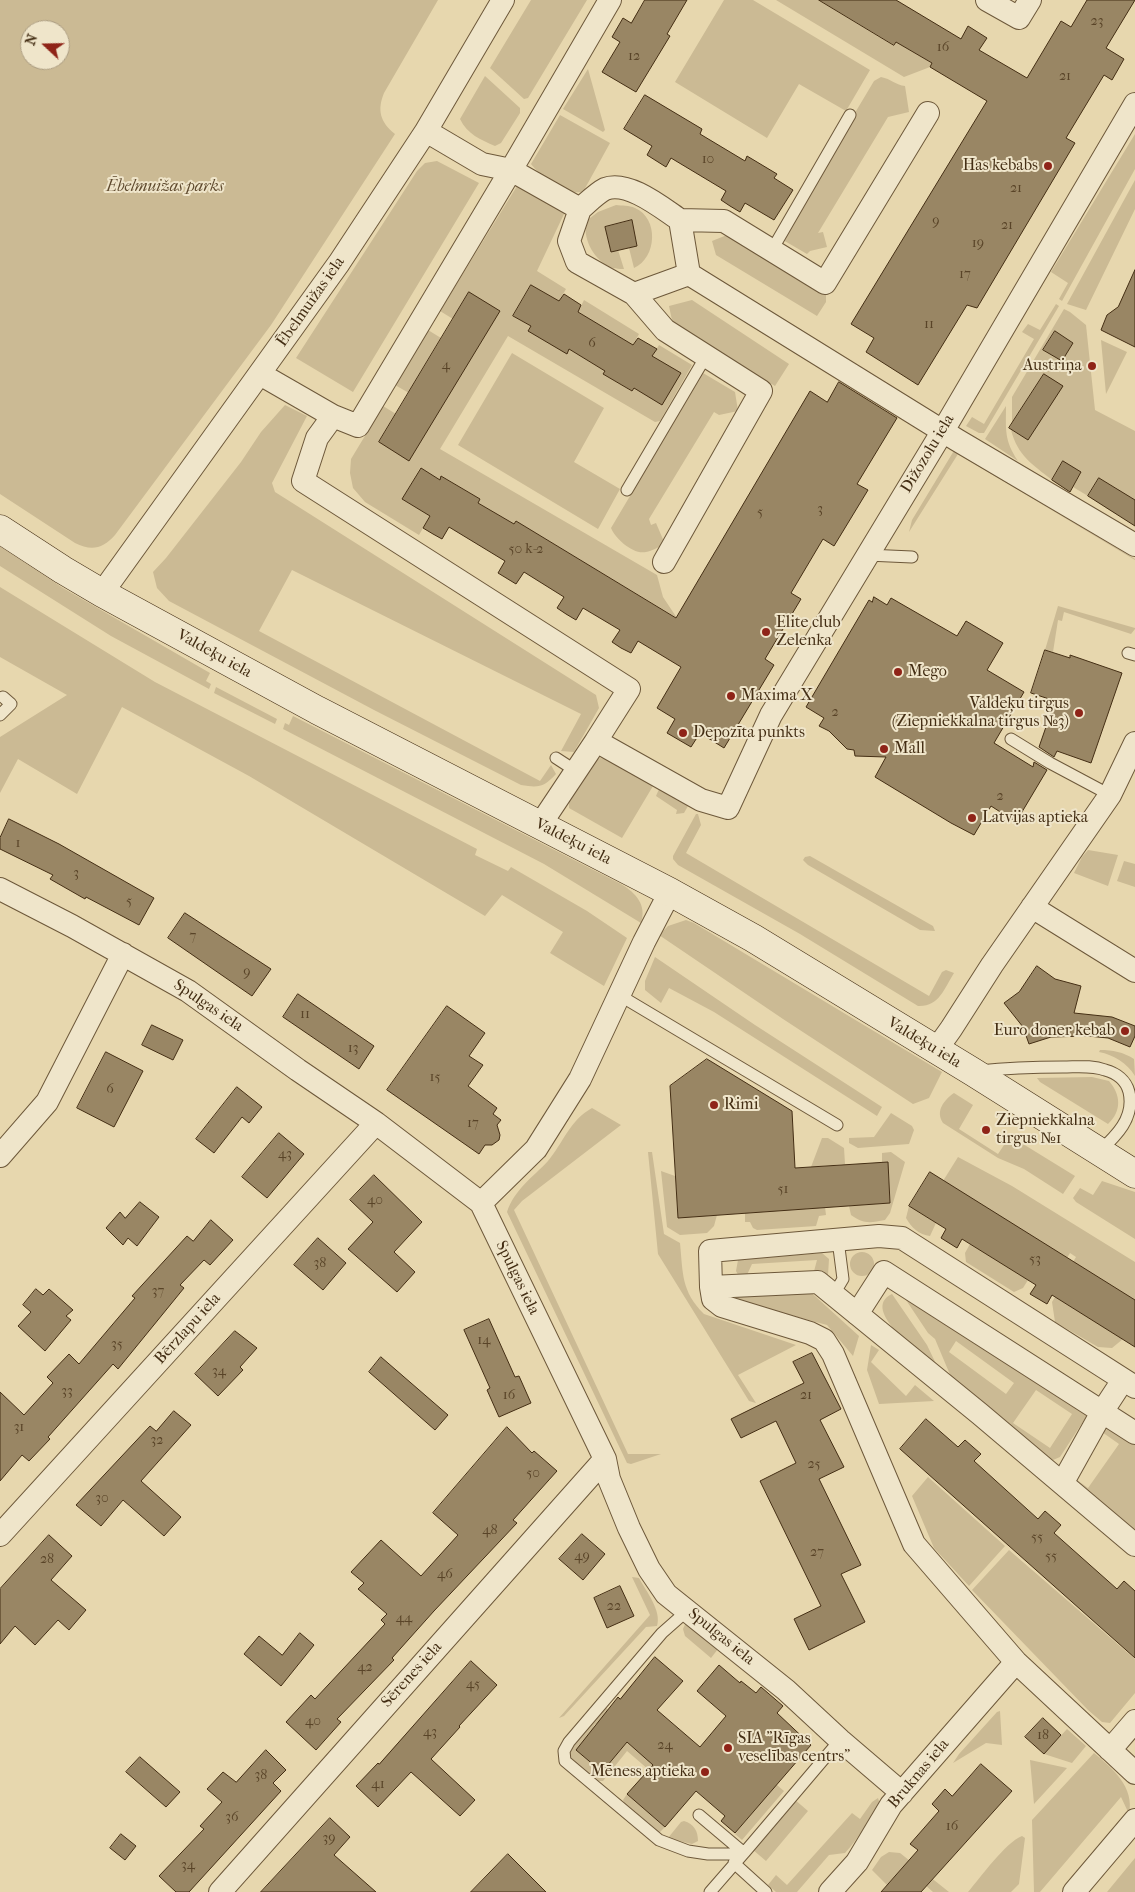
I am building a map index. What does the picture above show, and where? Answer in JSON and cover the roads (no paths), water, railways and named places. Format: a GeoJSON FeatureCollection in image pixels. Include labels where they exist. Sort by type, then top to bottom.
{"type":"FeatureCollection","features":[{"type":"Feature","properties":{"kind":"street","name":"Ēbelmuižas iela"},"geometry":{"type":"LineString","coordinates":[[102,593],[339,263],[426,131],[503,0]]}},
{"type":"Feature","properties":{"kind":"street"},"geometry":{"type":"LineString","coordinates":[[260,374],[333,416],[358,426],[610,0]]}},
{"type":"Feature","properties":{"kind":"street"},"geometry":{"type":"LineString","coordinates":[[987,0],[1019,18],[1030,0]]}},
{"type":"Feature","properties":{"kind":"street","name":"Dižozolu iela"},"geometry":{"type":"LineString","coordinates":[[596,741],[701,800],[728,808],[771,716],[1135,104]]}},
{"type":"Feature","properties":{"kind":"street"},"geometry":{"type":"LineString","coordinates":[[664,562],[761,391],[665,330],[634,294],[577,262],[570,241],[580,209],[606,189],[626,189],[645,196],[680,220],[724,221],[826,283],[928,113]]}},
{"type":"Feature","properties":{"kind":"street"},"geometry":{"type":"LineString","coordinates":[[426,131],[482,164],[511,170],[580,209]]}},
{"type":"Feature","properties":{"kind":"street"},"geometry":{"type":"LineString","coordinates":[[680,220],[689,274],[942,431],[1135,545]]}},
{"type":"Feature","properties":{"kind":"street"},"geometry":{"type":"LineString","coordinates":[[634,294],[689,274]]}},
{"type":"Feature","properties":{"kind":"street"},"geometry":{"type":"LineString","coordinates":[[333,416],[317,438],[303,481],[629,689],[540,825]]}},
{"type":"Feature","properties":{"kind":"street","name":"Valdeķu iela"},"geometry":{"type":"LineString","coordinates":[[0,528],[63,570],[102,593],[317,710],[670,892],[753,938],[973,1072],[1135,1174]]}},
{"type":"Feature","properties":{"kind":"street"},"geometry":{"type":"LineString","coordinates":[[936,1050],[1110,795],[1135,743]]}},
{"type":"Feature","properties":{"kind":"street","name":"Spulgas iela"},"geometry":{"type":"LineString","coordinates":[[0,889],[123,954],[188,991],[376,1123],[481,1203],[605,1459],[609,1479],[629,1528],[649,1569],[666,1594],[786,1690],[840,1740],[902,1793]]}},
{"type":"Feature","properties":{"kind":"street"},"geometry":{"type":"LineString","coordinates":[[481,1203],[536,1149],[580,1079],[670,892]]}},
{"type":"Feature","properties":{"kind":"street"},"geometry":{"type":"LineString","coordinates":[[1032,907],[1135,971]]}},
{"type":"Feature","properties":{"kind":"street"},"geometry":{"type":"LineString","coordinates":[[0,1156],[47,1102],[123,954]]}},
{"type":"Feature","properties":{"kind":"street","name":"Bērzlapu iela"},"geometry":{"type":"LineString","coordinates":[[0,1535],[376,1123]]}},
{"type":"Feature","properties":{"kind":"street"},"geometry":{"type":"LineString","coordinates":[[1063,1482],[1102,1412],[1129,1383],[902,1238],[879,1236],[710,1251],[710,1287],[713,1299],[722,1306],[810,1333],[824,1340],[833,1354],[914,1544],[1016,1662],[1135,1773]]}},
{"type":"Feature","properties":{"kind":"street"},"geometry":{"type":"LineString","coordinates":[[857,1314],[884,1272],[902,1238]]}},
{"type":"Feature","properties":{"kind":"street"},"geometry":{"type":"LineString","coordinates":[[884,1272],[1135,1433]]}},
{"type":"Feature","properties":{"kind":"street"},"geometry":{"type":"LineString","coordinates":[[710,1287],[818,1282],[1063,1482],[1135,1545]]}},
{"type":"Feature","properties":{"kind":"street","name":"Sērenes iela"},"geometry":{"type":"LineString","coordinates":[[220,1892],[605,1459]]}},
{"type":"Feature","properties":{"kind":"street","name":"Bruknas iela"},"geometry":{"type":"LineString","coordinates":[[830,1892],[857,1862],[891,1805],[1016,1662]]}},
{"type":"Feature","properties":{"kind":"street"},"geometry":{"type":"LineString","coordinates":[[1110,1750],[1135,1721]]}},
{"type":"Feature","properties":{"kind":"street"},"geometry":{"type":"LineString","coordinates":[[1074,1892],[1135,1820]]}},
{"type":"Feature","properties":{"kind":"lane"},"geometry":{"type":"LineString","coordinates":[[772,250],[850,115]]}},
{"type":"Feature","properties":{"kind":"lane"},"geometry":{"type":"LineString","coordinates":[[627,490],[706,356]]}},
{"type":"Feature","properties":{"kind":"lane"},"geometry":{"type":"LineString","coordinates":[[867,555],[912,557]]}},
{"type":"Feature","properties":{"kind":"lane"},"geometry":{"type":"LineString","coordinates":[[0,715],[10,704],[3,696]]}},
{"type":"Feature","properties":{"kind":"lane"},"geometry":{"type":"LineString","coordinates":[[1011,739],[1050,763],[1110,795]]}},
{"type":"Feature","properties":{"kind":"lane"},"geometry":{"type":"LineString","coordinates":[[556,758],[576,771]]}},
{"type":"Feature","properties":{"kind":"lane"},"geometry":{"type":"LineString","coordinates":[[619,995],[837,1125]]}},
{"type":"Feature","properties":{"kind":"lane"},"geometry":{"type":"LineString","coordinates":[[973,1072],[1004,1068],[1091,1066],[1114,1073],[1128,1087],[1131,1097],[1131,1108],[1122,1130],[1099,1152]]}},
{"type":"Feature","properties":{"kind":"lane"},"geometry":{"type":"LineString","coordinates":[[834,1294],[843,1279],[838,1240]]}},
{"type":"Feature","properties":{"kind":"lane"},"geometry":{"type":"LineString","coordinates":[[688,1610],[662,1634],[569,1742],[564,1751],[565,1761],[659,1840],[670,1846],[695,1852],[722,1855],[743,1853]]}},
{"type":"Feature","properties":{"kind":"lane"},"geometry":{"type":"LineString","coordinates":[[710,1892],[840,1740]]}},
{"type":"Feature","properties":{"kind":"lane"},"geometry":{"type":"LineString","coordinates":[[699,1815],[743,1853]]}},
{"type":"Feature","properties":{"kind":"lane"},"geometry":{"type":"LineString","coordinates":[[734,1863],[766,1892]]}},
{"type":"Feature","properties":{"kind":"place","name":"Has kebabs"},"geometry":{"type":"Point","coordinates":[1048,166]}},
{"type":"Feature","properties":{"kind":"place","name":"Austriņa"},"geometry":{"type":"Point","coordinates":[1092,366]}},
{"type":"Feature","properties":{"kind":"place","name":"Elite club Zelenka"},"geometry":{"type":"Point","coordinates":[766,632]}},
{"type":"Feature","properties":{"kind":"place","name":"Mego"},"geometry":{"type":"Point","coordinates":[898,672]}},
{"type":"Feature","properties":{"kind":"place","name":"Maxima X"},"geometry":{"type":"Point","coordinates":[731,696]}},
{"type":"Feature","properties":{"kind":"place","name":"Valdeķu tirgus (Ziepniekkalna tirgus №3)"},"geometry":{"type":"Point","coordinates":[1079,713]}},
{"type":"Feature","properties":{"kind":"place","name":"Depozīta punkts"},"geometry":{"type":"Point","coordinates":[683,733]}},
{"type":"Feature","properties":{"kind":"place","name":"Mall"},"geometry":{"type":"Point","coordinates":[884,749]}},
{"type":"Feature","properties":{"kind":"place","name":"Latvijas aptieka"},"geometry":{"type":"Point","coordinates":[972,818]}},
{"type":"Feature","properties":{"kind":"place","name":"Euro doner kebab"},"geometry":{"type":"Point","coordinates":[1125,1031]}},
{"type":"Feature","properties":{"kind":"place","name":"Rimi"},"geometry":{"type":"Point","coordinates":[714,1105]}},
{"type":"Feature","properties":{"kind":"place","name":"Ziepniekkalna tirgus №1"},"geometry":{"type":"Point","coordinates":[986,1130]}},
{"type":"Feature","properties":{"kind":"place","name":"SIA \"Rīgas veselības centrs\""},"geometry":{"type":"Point","coordinates":[728,1748]}},
{"type":"Feature","properties":{"kind":"place","name":"Mēness aptieka"},"geometry":{"type":"Point","coordinates":[705,1772]}},
{"type":"Feature","properties":{"kind":"park label","name":"Ēbelmuižas parks"},"geometry":{"type":"Point","coordinates":[165,187]}}]}
